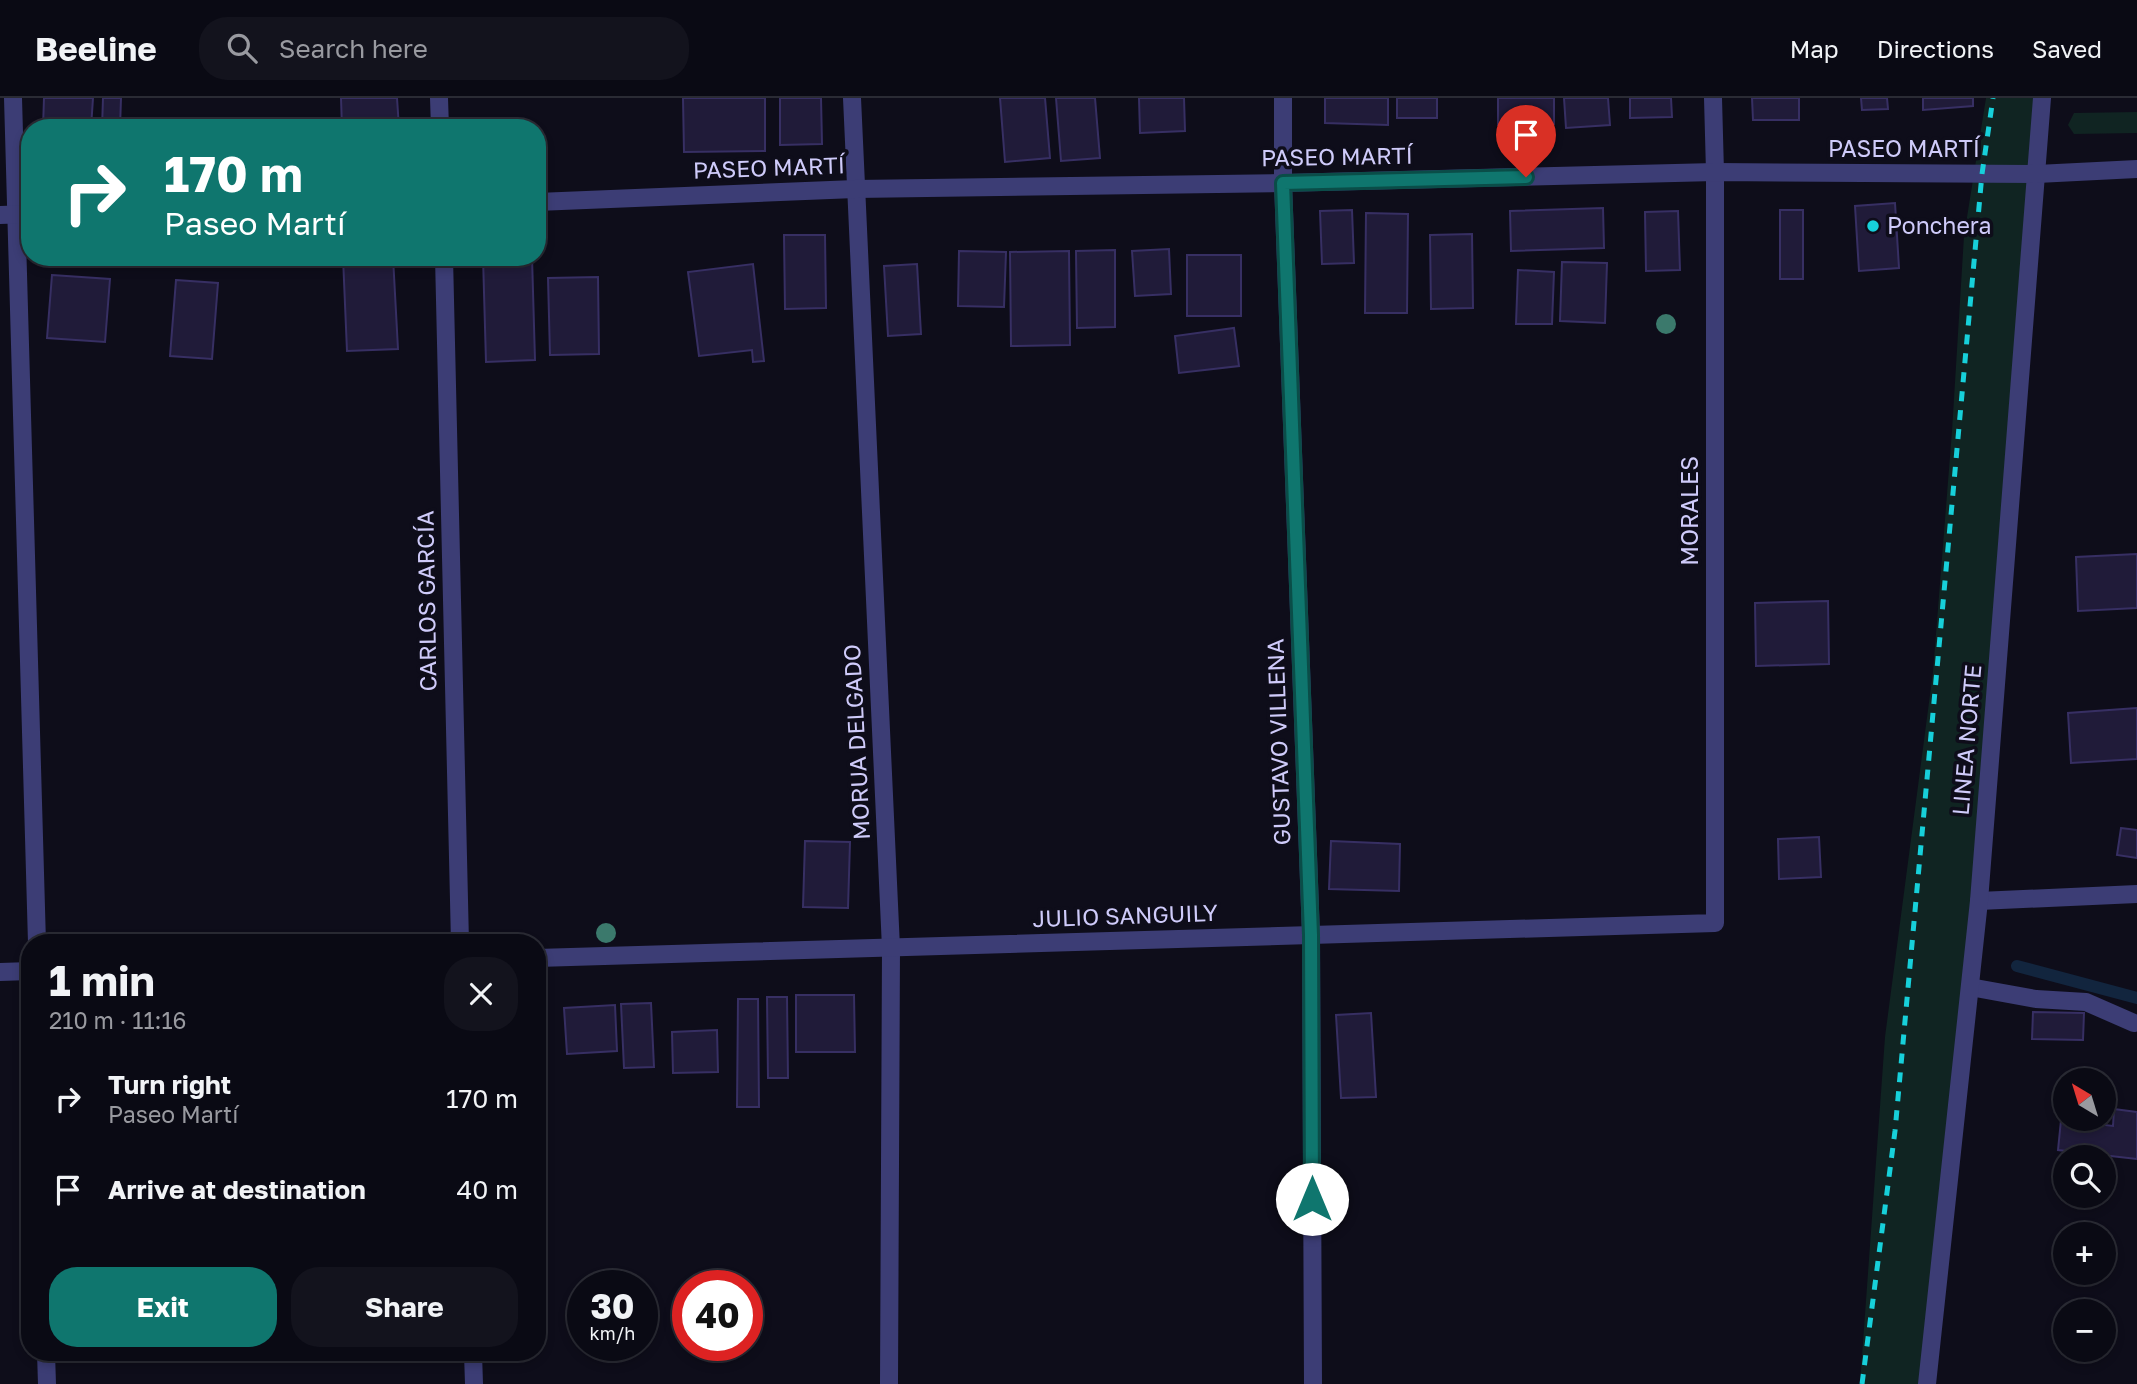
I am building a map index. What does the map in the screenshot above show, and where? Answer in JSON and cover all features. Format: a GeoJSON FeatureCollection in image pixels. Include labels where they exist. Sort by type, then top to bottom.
{"type":"FeatureCollection","features":[{"type":"Feature","properties":{"kind":"street"},"geometry":{"type":"LineString","coordinates":[[13,98],[37,934]]}},
{"type":"Feature","properties":{"kind":"street"},"geometry":{"type":"LineString","coordinates":[[439,98],[440,119]]}},
{"type":"Feature","properties":{"kind":"street","name":"MORUA DELGADO"},"geometry":{"type":"LineString","coordinates":[[852,98],[891,948],[889,1384]]}},
{"type":"Feature","properties":{"kind":"street","name":"GUSTAVO VILLENA"},"geometry":{"type":"LineString","coordinates":[[1283,98],[1283,183],[1311,935],[1313,1384]]}},
{"type":"Feature","properties":{"kind":"street","name":"MORALES"},"geometry":{"type":"LineString","coordinates":[[1713,98],[1715,923]]}},
{"type":"Feature","properties":{"kind":"street","name":"LINEA NORTE"},"geometry":{"type":"LineString","coordinates":[[1927,1384],[1979,901],[2042,98]]}},
{"type":"Feature","properties":{"kind":"street","name":"PASEO MARTÍ"},"geometry":{"type":"LineString","coordinates":[[546,202],[855,190],[1715,172],[2037,174],[2137,169]]}},
{"type":"Feature","properties":{"kind":"street","name":"CARLOS GARCÍA"},"geometry":{"type":"LineString","coordinates":[[444,266],[460,934]]}},
{"type":"Feature","properties":{"kind":"street"},"geometry":{"type":"LineString","coordinates":[[1979,901],[2137,894]]}},
{"type":"Feature","properties":{"kind":"street","name":"JULIO SANGUILY"},"geometry":{"type":"LineString","coordinates":[[546,958],[1715,923]]}},
{"type":"Feature","properties":{"kind":"street"},"geometry":{"type":"LineString","coordinates":[[0,972],[21,971]]}},
{"type":"Feature","properties":{"kind":"street"},"geometry":{"type":"LineString","coordinates":[[1970,987],[2036,999],[2086,1002],[2134,1023]]}},
{"type":"Feature","properties":{"kind":"street"},"geometry":{"type":"LineString","coordinates":[[46,1361],[47,1384]]}},
{"type":"Feature","properties":{"kind":"street"},"geometry":{"type":"LineString","coordinates":[[473,1361],[474,1384]]}},
{"type":"Feature","properties":{"kind":"green space"},"geometry":{"type":"Polygon","coordinates":[[[1986,98],[2035,98],[1979,901],[1927,1384],[1860,1384],[1885,1037],[1933,672],[1964,236],[1986,98]]]}},
{"type":"Feature","properties":{"kind":"green space"},"geometry":{"type":"Polygon","coordinates":[[[2137,112],[2137,133],[2074,134],[2068,125],[2074,113],[2137,112]]]}},
{"type":"Feature","properties":{"kind":"building"},"geometry":{"type":"Polygon","coordinates":[[[44,98],[93,98],[92,119],[43,119],[44,98]]]}},
{"type":"Feature","properties":{"kind":"building"},"geometry":{"type":"Polygon","coordinates":[[[103,98],[121,98],[120,119],[102,119],[103,98]]]}},
{"type":"Feature","properties":{"kind":"building"},"geometry":{"type":"Polygon","coordinates":[[[341,98],[397,98],[398,119],[342,119],[341,98]]]}},
{"type":"Feature","properties":{"kind":"building"},"geometry":{"type":"Polygon","coordinates":[[[683,98],[765,98],[765,151],[684,152],[683,98]]]}},
{"type":"Feature","properties":{"kind":"building"},"geometry":{"type":"Polygon","coordinates":[[[780,98],[821,98],[822,144],[780,145],[780,98]]]}},
{"type":"Feature","properties":{"kind":"building"},"geometry":{"type":"Polygon","coordinates":[[[1000,98],[1045,98],[1050,158],[1005,162],[1000,98]]]}},
{"type":"Feature","properties":{"kind":"building"},"geometry":{"type":"Polygon","coordinates":[[[1056,98],[1095,98],[1100,158],[1061,161],[1056,98]]]}},
{"type":"Feature","properties":{"kind":"building"},"geometry":{"type":"Polygon","coordinates":[[[1139,98],[1184,98],[1185,131],[1140,133],[1139,98]]]}},
{"type":"Feature","properties":{"kind":"building"},"geometry":{"type":"Polygon","coordinates":[[[1325,98],[1388,98],[1388,125],[1325,123],[1325,98]]]}},
{"type":"Feature","properties":{"kind":"building"},"geometry":{"type":"Polygon","coordinates":[[[1397,98],[1437,98],[1437,118],[1397,118],[1397,98]]]}},
{"type":"Feature","properties":{"kind":"building"},"geometry":{"type":"Polygon","coordinates":[[[1498,98],[1554,98],[1554,124],[1498,125],[1498,98]]]}},
{"type":"Feature","properties":{"kind":"building"},"geometry":{"type":"Polygon","coordinates":[[[1564,98],[1608,98],[1610,125],[1566,128],[1564,98]]]}},
{"type":"Feature","properties":{"kind":"building"},"geometry":{"type":"Polygon","coordinates":[[[1630,98],[1671,98],[1672,117],[1630,118],[1630,98]]]}},
{"type":"Feature","properties":{"kind":"building"},"geometry":{"type":"Polygon","coordinates":[[[1752,98],[1799,98],[1799,120],[1753,120],[1752,98]]]}},
{"type":"Feature","properties":{"kind":"building"},"geometry":{"type":"Polygon","coordinates":[[[1861,98],[1887,98],[1888,109],[1862,110],[1861,98]]]}},
{"type":"Feature","properties":{"kind":"building"},"geometry":{"type":"Polygon","coordinates":[[[1923,98],[1973,98],[1973,106],[1923,110],[1923,98]]]}},
{"type":"Feature","properties":{"kind":"building"},"geometry":{"type":"Polygon","coordinates":[[[1895,203],[1899,268],[1859,271],[1855,206],[1895,203]]]}},
{"type":"Feature","properties":{"kind":"building"},"geometry":{"type":"Polygon","coordinates":[[[1603,208],[1604,248],[1511,251],[1510,211],[1603,208]]]}},
{"type":"Feature","properties":{"kind":"building"},"geometry":{"type":"Polygon","coordinates":[[[1352,210],[1354,263],[1322,264],[1320,211],[1352,210]]]}},
{"type":"Feature","properties":{"kind":"building"},"geometry":{"type":"Polygon","coordinates":[[[1780,210],[1803,210],[1803,279],[1780,279],[1780,210]]]}},
{"type":"Feature","properties":{"kind":"building"},"geometry":{"type":"Polygon","coordinates":[[[1678,211],[1680,270],[1646,271],[1645,212],[1678,211]]]}},
{"type":"Feature","properties":{"kind":"building"},"geometry":{"type":"Polygon","coordinates":[[[1366,213],[1408,214],[1407,313],[1365,313],[1366,213]]]}},
{"type":"Feature","properties":{"kind":"building"},"geometry":{"type":"Polygon","coordinates":[[[1472,234],[1473,308],[1431,309],[1430,235],[1472,234]]]}},
{"type":"Feature","properties":{"kind":"building"},"geometry":{"type":"Polygon","coordinates":[[[784,235],[825,235],[826,308],[785,309],[784,235]]]}},
{"type":"Feature","properties":{"kind":"building"},"geometry":{"type":"Polygon","coordinates":[[[1169,249],[1171,294],[1135,296],[1132,251],[1169,249]]]}},
{"type":"Feature","properties":{"kind":"building"},"geometry":{"type":"Polygon","coordinates":[[[1115,250],[1115,327],[1077,328],[1076,251],[1115,250]]]}},
{"type":"Feature","properties":{"kind":"building"},"geometry":{"type":"Polygon","coordinates":[[[959,251],[1006,252],[1004,307],[958,306],[959,251]]]}},
{"type":"Feature","properties":{"kind":"building"},"geometry":{"type":"Polygon","coordinates":[[[1069,251],[1070,345],[1011,346],[1010,252],[1069,251]]]}},
{"type":"Feature","properties":{"kind":"building"},"geometry":{"type":"Polygon","coordinates":[[[1187,255],[1241,255],[1241,316],[1187,316],[1187,255]]]}},
{"type":"Feature","properties":{"kind":"building"},"geometry":{"type":"Polygon","coordinates":[[[1562,262],[1607,263],[1605,323],[1560,321],[1562,262]]]}},
{"type":"Feature","properties":{"kind":"building"},"geometry":{"type":"Polygon","coordinates":[[[753,264],[764,361],[753,362],[752,350],[699,356],[688,272],[753,264]]]}},
{"type":"Feature","properties":{"kind":"building"},"geometry":{"type":"Polygon","coordinates":[[[917,264],[921,334],[888,336],[884,266],[917,264]]]}},
{"type":"Feature","properties":{"kind":"building"},"geometry":{"type":"Polygon","coordinates":[[[343,266],[393,266],[398,349],[347,351],[343,266]]]}},
{"type":"Feature","properties":{"kind":"building"},"geometry":{"type":"Polygon","coordinates":[[[483,266],[532,266],[535,360],[486,362],[483,266]]]}},
{"type":"Feature","properties":{"kind":"building"},"geometry":{"type":"Polygon","coordinates":[[[1518,270],[1554,272],[1552,324],[1516,324],[1518,270]]]}},
{"type":"Feature","properties":{"kind":"building"},"geometry":{"type":"Polygon","coordinates":[[[52,275],[110,279],[105,342],[47,338],[52,275]]]}},
{"type":"Feature","properties":{"kind":"building"},"geometry":{"type":"Polygon","coordinates":[[[598,277],[599,354],[550,355],[548,278],[598,277]]]}},
{"type":"Feature","properties":{"kind":"building"},"geometry":{"type":"Polygon","coordinates":[[[176,280],[218,283],[212,359],[170,356],[176,280]]]}},
{"type":"Feature","properties":{"kind":"building"},"geometry":{"type":"Polygon","coordinates":[[[1234,328],[1239,366],[1179,373],[1175,336],[1234,328]]]}},
{"type":"Feature","properties":{"kind":"building"},"geometry":{"type":"Polygon","coordinates":[[[2137,554],[2137,608],[2078,611],[2076,557],[2137,554]]]}},
{"type":"Feature","properties":{"kind":"building"},"geometry":{"type":"Polygon","coordinates":[[[1828,601],[1829,664],[1756,666],[1755,603],[1828,601]]]}},
{"type":"Feature","properties":{"kind":"building"},"geometry":{"type":"Polygon","coordinates":[[[2137,708],[2137,759],[2071,763],[2068,713],[2137,708]]]}},
{"type":"Feature","properties":{"kind":"building"},"geometry":{"type":"Polygon","coordinates":[[[2121,828],[2137,830],[2137,858],[2117,855],[2121,828]]]}},
{"type":"Feature","properties":{"kind":"building"},"geometry":{"type":"Polygon","coordinates":[[[1819,837],[1821,877],[1779,879],[1778,839],[1819,837]]]}},
{"type":"Feature","properties":{"kind":"building"},"geometry":{"type":"Polygon","coordinates":[[[805,841],[850,842],[848,908],[803,907],[805,841]]]}},
{"type":"Feature","properties":{"kind":"building"},"geometry":{"type":"Polygon","coordinates":[[[1331,841],[1400,844],[1399,891],[1329,889],[1331,841]]]}},
{"type":"Feature","properties":{"kind":"building"},"geometry":{"type":"Polygon","coordinates":[[[796,995],[854,995],[855,1052],[796,1052],[796,995]]]}},
{"type":"Feature","properties":{"kind":"building"},"geometry":{"type":"Polygon","coordinates":[[[767,997],[787,997],[788,1078],[768,1078],[767,997]]]}},
{"type":"Feature","properties":{"kind":"building"},"geometry":{"type":"Polygon","coordinates":[[[738,999],[758,999],[759,1107],[737,1107],[738,999]]]}},
{"type":"Feature","properties":{"kind":"building"},"geometry":{"type":"Polygon","coordinates":[[[651,1003],[654,1067],[624,1068],[621,1004],[651,1003]]]}},
{"type":"Feature","properties":{"kind":"building"},"geometry":{"type":"Polygon","coordinates":[[[615,1005],[617,1051],[567,1054],[564,1008],[615,1005]]]}},
{"type":"Feature","properties":{"kind":"building"},"geometry":{"type":"Polygon","coordinates":[[[2033,1012],[2084,1013],[2083,1040],[2032,1039],[2033,1012]]]}},
{"type":"Feature","properties":{"kind":"building"},"geometry":{"type":"Polygon","coordinates":[[[1371,1013],[1376,1097],[1341,1098],[1336,1015],[1371,1013]]]}},
{"type":"Feature","properties":{"kind":"building"},"geometry":{"type":"Polygon","coordinates":[[[717,1030],[718,1072],[673,1073],[672,1032],[717,1030]]]}},
{"type":"Feature","properties":{"kind":"building"},"geometry":{"type":"Polygon","coordinates":[[[2116,1109],[2137,1112],[2137,1159],[2116,1157],[2116,1145],[2058,1145],[2060,1131],[2116,1131],[2116,1109]]]}},
{"type":"Feature","properties":{"kind":"waterway"},"geometry":{"type":"LineString","coordinates":[[2017,966],[2137,998]]}},
{"type":"Feature","properties":{"kind":"railway"},"geometry":{"type":"LineString","coordinates":[[1862,1384],[1895,1131],[1982,174],[1993,98]]}},
{"type":"Feature","properties":{"kind":"place","name":"Ponchera"},"geometry":{"type":"Point","coordinates":[1873,226]}},
{"type":"Feature","properties":{"kind":"route"},"geometry":{"type":"LineString","coordinates":[[1312,1199],[1311,935],[1283,183],[1526,177]]}}]}
